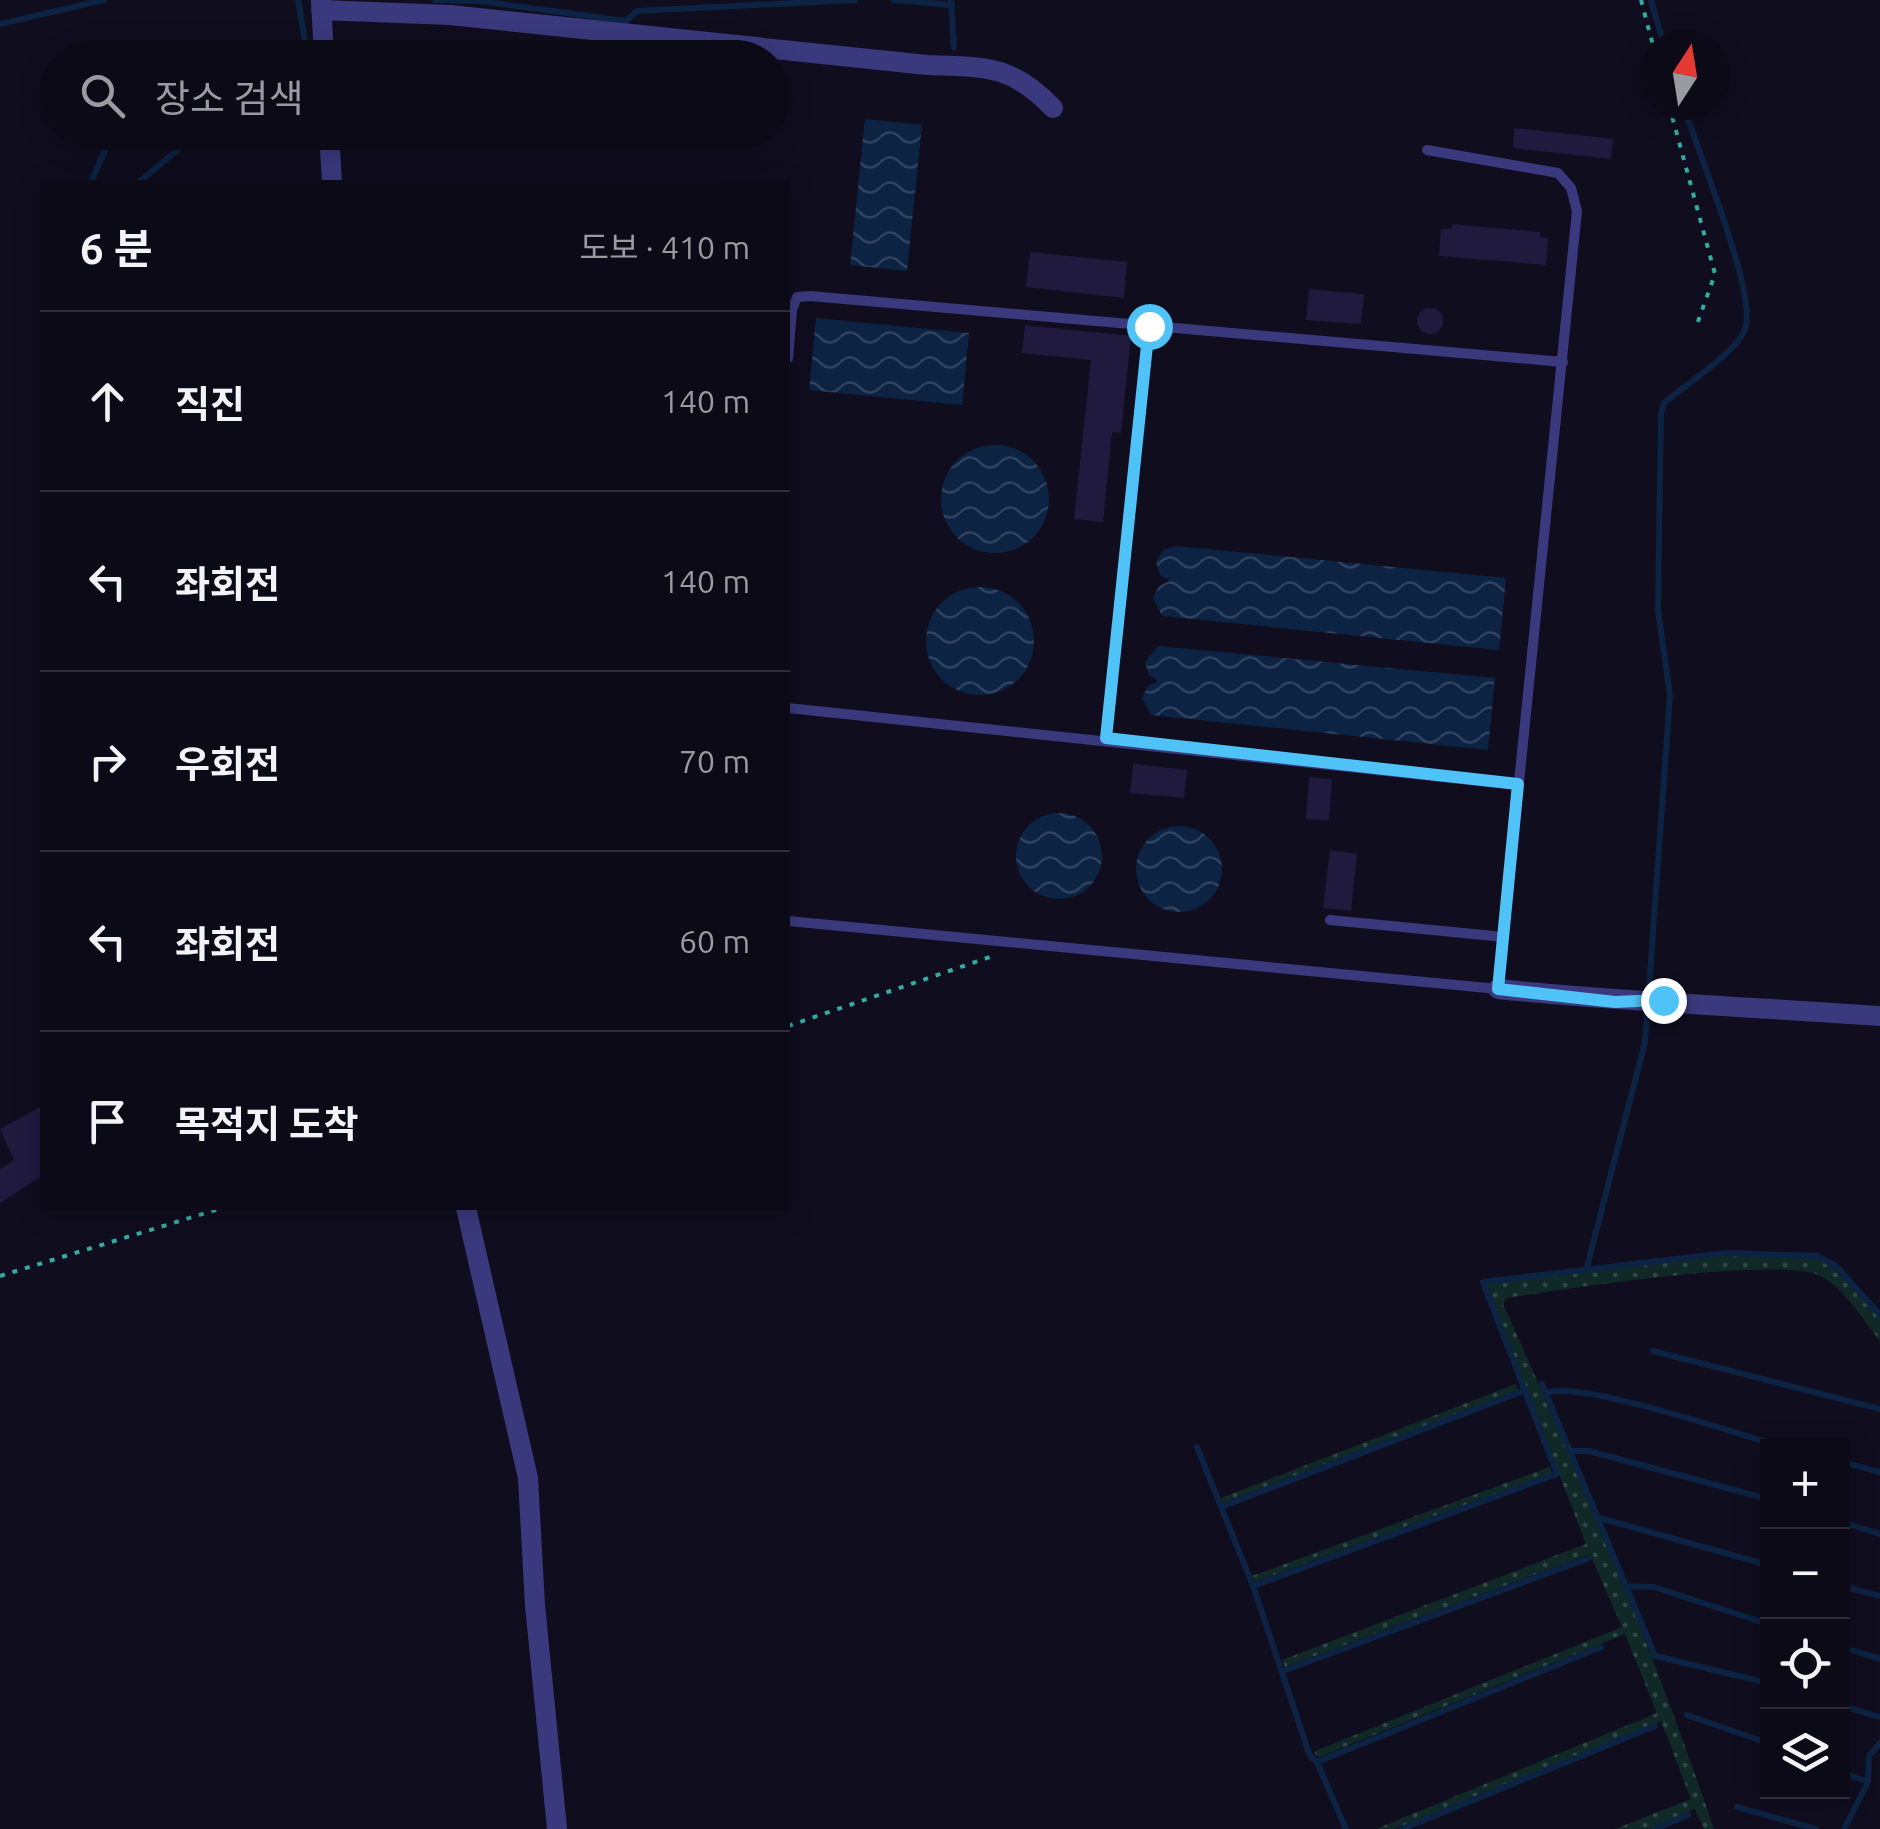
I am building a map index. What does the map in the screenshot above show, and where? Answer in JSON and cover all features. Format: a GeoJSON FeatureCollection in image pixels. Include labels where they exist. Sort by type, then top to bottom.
{"type":"FeatureCollection","features":[{"type":"Feature","properties":{"kind":"street"},"geometry":{"type":"LineString","coordinates":[[323,40],[321,5],[688,40]]}},
{"type":"Feature","properties":{"kind":"street"},"geometry":{"type":"LineString","coordinates":[[790,51],[986,67],[1014,74],[1053,108]]}},
{"type":"Feature","properties":{"kind":"street"},"geometry":{"type":"LineString","coordinates":[[330,150],[332,180]]}},
{"type":"Feature","properties":{"kind":"street"},"geometry":{"type":"LineString","coordinates":[[1498,989],[1615,1002],[1663,1000],[1880,1016]]}},
{"type":"Feature","properties":{"kind":"street"},"geometry":{"type":"LineString","coordinates":[[466,1210],[528,1478],[535,1605],[557,1829]]}},
{"type":"Feature","properties":{"kind":"lane"},"geometry":{"type":"LineString","coordinates":[[790,921],[1498,989],[1577,212],[1571,188],[1558,173],[1427,150]]}},
{"type":"Feature","properties":{"kind":"lane"},"geometry":{"type":"LineString","coordinates":[[790,334],[792,310],[798,297],[810,296],[1563,362]]}},
{"type":"Feature","properties":{"kind":"lane"},"geometry":{"type":"LineString","coordinates":[[1106,738],[1149,326]]}},
{"type":"Feature","properties":{"kind":"lane"},"geometry":{"type":"LineString","coordinates":[[790,708],[1106,738],[1518,784]]}},
{"type":"Feature","properties":{"kind":"lane"},"geometry":{"type":"LineString","coordinates":[[1330,920],[1504,937]]}},
{"type":"Feature","properties":{"kind":"path"},"geometry":{"type":"LineString","coordinates":[[1640,0],[1648,30]]}},
{"type":"Feature","properties":{"kind":"path"},"geometry":{"type":"LineString","coordinates":[[1673,120],[1715,274],[1696,327]]}},
{"type":"Feature","properties":{"kind":"path"},"geometry":{"type":"LineString","coordinates":[[790,1025],[977,964],[1022,942]]}},
{"type":"Feature","properties":{"kind":"path"},"geometry":{"type":"LineString","coordinates":[[0,1276],[215,1210]]}},
{"type":"Feature","properties":{"kind":"green space"},"geometry":{"type":"Polygon","coordinates":[[[1726,1255],[1825,1259],[1880,1318],[1880,1341],[1831,1283],[1800,1271],[1765,1269],[1670,1276],[1506,1298],[1503,1304],[1615,1564],[1714,1829],[1704,1829],[1695,1809],[1648,1829],[1615,1829],[1691,1799],[1661,1721],[1394,1829],[1376,1829],[1657,1713],[1625,1634],[1319,1757],[1313,1752],[1622,1627],[1590,1554],[1285,1667],[1282,1660],[1586,1544],[1486,1284],[1726,1255]]]}},
{"type":"Feature","properties":{"kind":"green space"},"geometry":{"type":"Polygon","coordinates":[[[1516,1384],[1518,1390],[1223,1503],[1221,1498],[1516,1384]]]}},
{"type":"Feature","properties":{"kind":"green space"},"geometry":{"type":"Polygon","coordinates":[[[1550,1467],[1552,1473],[1254,1582],[1252,1576],[1550,1467]]]}},
{"type":"Feature","properties":{"kind":"water"},"geometry":{"type":"Polygon","coordinates":[[[865,119],[922,125],[907,271],[850,265],[865,119]]]}},
{"type":"Feature","properties":{"kind":"water"},"geometry":{"type":"Polygon","coordinates":[[[816,318],[969,333],[962,405],[809,390],[816,318]]]}},
{"type":"Feature","properties":{"kind":"water"},"geometry":{"type":"Polygon","coordinates":[[[995,445],[1016,449],[1033,461],[1045,478],[1049,499],[1045,520],[1033,537],[1016,549],[995,553],[974,549],[957,537],[945,520],[941,499],[945,478],[957,461],[974,449],[995,445]]]}},
{"type":"Feature","properties":{"kind":"water"},"geometry":{"type":"Polygon","coordinates":[[[1176,546],[1506,578],[1499,650],[1162,616],[1153,598],[1159,586],[1170,581],[1160,575],[1156,562],[1163,550],[1176,546]]]}},
{"type":"Feature","properties":{"kind":"water"},"geometry":{"type":"Polygon","coordinates":[[[980,587],[1001,591],[1018,603],[1030,620],[1034,641],[1030,662],[1018,679],[1001,691],[980,695],[959,691],[942,679],[930,662],[926,641],[930,620],[942,603],[959,591],[980,587]]]}},
{"type":"Feature","properties":{"kind":"water"},"geometry":{"type":"Polygon","coordinates":[[[1158,646],[1495,678],[1488,750],[1151,715],[1142,698],[1148,686],[1158,681],[1149,675],[1145,662],[1158,646]]]}},
{"type":"Feature","properties":{"kind":"water"},"geometry":{"type":"Polygon","coordinates":[[[1051,813],[1067,813],[1090,825],[1099,839],[1099,873],[1090,887],[1067,899],[1051,899],[1035,892],[1023,880],[1016,864],[1016,848],[1023,832],[1035,820],[1051,813]]]}},
{"type":"Feature","properties":{"kind":"water"},"geometry":{"type":"Polygon","coordinates":[[[1171,826],[1187,826],[1210,838],[1219,852],[1219,886],[1210,900],[1187,912],[1171,912],[1155,905],[1143,893],[1136,877],[1136,861],[1143,845],[1155,833],[1171,826]]]}},
{"type":"Feature","properties":{"kind":"building"},"geometry":{"type":"Polygon","coordinates":[[[1514,128],[1613,139],[1611,159],[1513,148],[1514,128]]]}},
{"type":"Feature","properties":{"kind":"building"},"geometry":{"type":"Polygon","coordinates":[[[1452,224],[1540,232],[1540,237],[1548,238],[1546,265],[1439,256],[1441,229],[1452,229],[1452,224]]]}},
{"type":"Feature","properties":{"kind":"building"},"geometry":{"type":"Polygon","coordinates":[[[1030,252],[1127,262],[1124,298],[1026,287],[1030,252]]]}},
{"type":"Feature","properties":{"kind":"building"},"geometry":{"type":"Polygon","coordinates":[[[1309,289],[1364,294],[1361,324],[1306,320],[1309,289]]]}},
{"type":"Feature","properties":{"kind":"building"},"geometry":{"type":"Polygon","coordinates":[[[1430,308],[1439,312],[1443,321],[1439,330],[1430,334],[1421,330],[1417,321],[1421,312],[1430,308]]]}},
{"type":"Feature","properties":{"kind":"building"},"geometry":{"type":"Polygon","coordinates":[[[1025,325],[1131,336],[1121,433],[1112,432],[1103,522],[1074,519],[1091,360],[1022,353],[1025,325]]]}},
{"type":"Feature","properties":{"kind":"building"},"geometry":{"type":"Polygon","coordinates":[[[1133,764],[1187,770],[1184,798],[1130,793],[1133,764]]]}},
{"type":"Feature","properties":{"kind":"building"},"geometry":{"type":"Polygon","coordinates":[[[1309,777],[1332,779],[1329,820],[1306,819],[1309,777]]]}},
{"type":"Feature","properties":{"kind":"building"},"geometry":{"type":"Polygon","coordinates":[[[1330,850],[1357,854],[1351,911],[1323,908],[1330,850]]]}},
{"type":"Feature","properties":{"kind":"building"},"geometry":{"type":"Polygon","coordinates":[[[40,1107],[40,1177],[0,1203],[0,1169],[14,1160],[0,1129],[40,1107]]]}},
{"type":"Feature","properties":{"kind":"waterway"},"geometry":{"type":"LineString","coordinates":[[0,24],[104,0]]}},
{"type":"Feature","properties":{"kind":"waterway"},"geometry":{"type":"LineString","coordinates":[[298,0],[305,40]]}},
{"type":"Feature","properties":{"kind":"waterway"},"geometry":{"type":"LineString","coordinates":[[435,0],[479,1],[626,21],[637,11],[855,0]]}},
{"type":"Feature","properties":{"kind":"waterway"},"geometry":{"type":"LineString","coordinates":[[894,0],[952,5]]}},
{"type":"Feature","properties":{"kind":"waterway"},"geometry":{"type":"LineString","coordinates":[[951,0],[954,47]]}},
{"type":"Feature","properties":{"kind":"waterway"},"geometry":{"type":"LineString","coordinates":[[1651,0],[1660,30]]}},
{"type":"Feature","properties":{"kind":"waterway"},"geometry":{"type":"LineString","coordinates":[[1587,1267],[1645,1042],[1670,695],[1658,610],[1661,414],[1664,403],[1740,338],[1747,311],[1735,254],[1688,120]]}},
{"type":"Feature","properties":{"kind":"waterway"},"geometry":{"type":"LineString","coordinates":[[92,180],[105,150]]}},
{"type":"Feature","properties":{"kind":"waterway"},"geometry":{"type":"LineString","coordinates":[[141,180],[177,150]]}},
{"type":"Feature","properties":{"kind":"waterway"},"geometry":{"type":"LineString","coordinates":[[1253,1586],[1557,1474],[1483,1282],[1726,1253],[1817,1256],[1836,1266],[1880,1315]]}},
{"type":"Feature","properties":{"kind":"waterway"},"geometry":{"type":"LineString","coordinates":[[1653,1351],[1880,1409]]}},
{"type":"Feature","properties":{"kind":"waterway"},"geometry":{"type":"LineString","coordinates":[[1542,1384],[1655,1656],[1760,1681]]}},
{"type":"Feature","properties":{"kind":"waterway"},"geometry":{"type":"LineString","coordinates":[[1221,1507],[1523,1391]]}},
{"type":"Feature","properties":{"kind":"waterway"},"geometry":{"type":"LineString","coordinates":[[1545,1393],[1564,1391],[1624,1401],[1760,1440]]}},
{"type":"Feature","properties":{"kind":"waterway"},"geometry":{"type":"LineString","coordinates":[[1197,1447],[1253,1586],[1310,1756],[1317,1762],[1346,1829]]}},
{"type":"Feature","properties":{"kind":"waterway"},"geometry":{"type":"LineString","coordinates":[[1572,1451],[1589,1451],[1760,1497]]}},
{"type":"Feature","properties":{"kind":"waterway"},"geometry":{"type":"LineString","coordinates":[[1850,1464],[1880,1472]]}},
{"type":"Feature","properties":{"kind":"waterway"},"geometry":{"type":"LineString","coordinates":[[1596,1517],[1760,1563]]}},
{"type":"Feature","properties":{"kind":"waterway"},"geometry":{"type":"LineString","coordinates":[[1850,1525],[1880,1534]]}},
{"type":"Feature","properties":{"kind":"waterway"},"geometry":{"type":"LineString","coordinates":[[1283,1671],[1589,1558]]}},
{"type":"Feature","properties":{"kind":"waterway"},"geometry":{"type":"LineString","coordinates":[[1625,1586],[1654,1587],[1760,1621]]}},
{"type":"Feature","properties":{"kind":"waterway"},"geometry":{"type":"LineString","coordinates":[[1850,1588],[1880,1596]]}},
{"type":"Feature","properties":{"kind":"waterway"},"geometry":{"type":"LineString","coordinates":[[1317,1762],[1601,1647]]}},
{"type":"Feature","properties":{"kind":"waterway"},"geometry":{"type":"LineString","coordinates":[[1850,1650],[1880,1659]]}},
{"type":"Feature","properties":{"kind":"waterway"},"geometry":{"type":"LineString","coordinates":[[1850,1708],[1880,1717]]}},
{"type":"Feature","properties":{"kind":"waterway"},"geometry":{"type":"LineString","coordinates":[[1687,1715],[1760,1740]]}},
{"type":"Feature","properties":{"kind":"waterway"},"geometry":{"type":"LineString","coordinates":[[1402,1829],[1655,1726]]}},
{"type":"Feature","properties":{"kind":"waterway"},"geometry":{"type":"LineString","coordinates":[[1844,1829],[1868,1782],[1869,1756],[1880,1743]]}},
{"type":"Feature","properties":{"kind":"waterway"},"geometry":{"type":"LineString","coordinates":[[1850,1775],[1868,1782]]}},
{"type":"Feature","properties":{"kind":"waterway"},"geometry":{"type":"LineString","coordinates":[[1737,1807],[1816,1829]]}},
{"type":"Feature","properties":{"kind":"waterway"},"geometry":{"type":"LineString","coordinates":[[1654,1829],[1688,1815]]}},
{"type":"Feature","properties":{"kind":"route"},"geometry":{"type":"LineString","coordinates":[[1149,326],[1106,738],[1518,784],[1498,989],[1615,1002],[1663,1000]]}}]}
